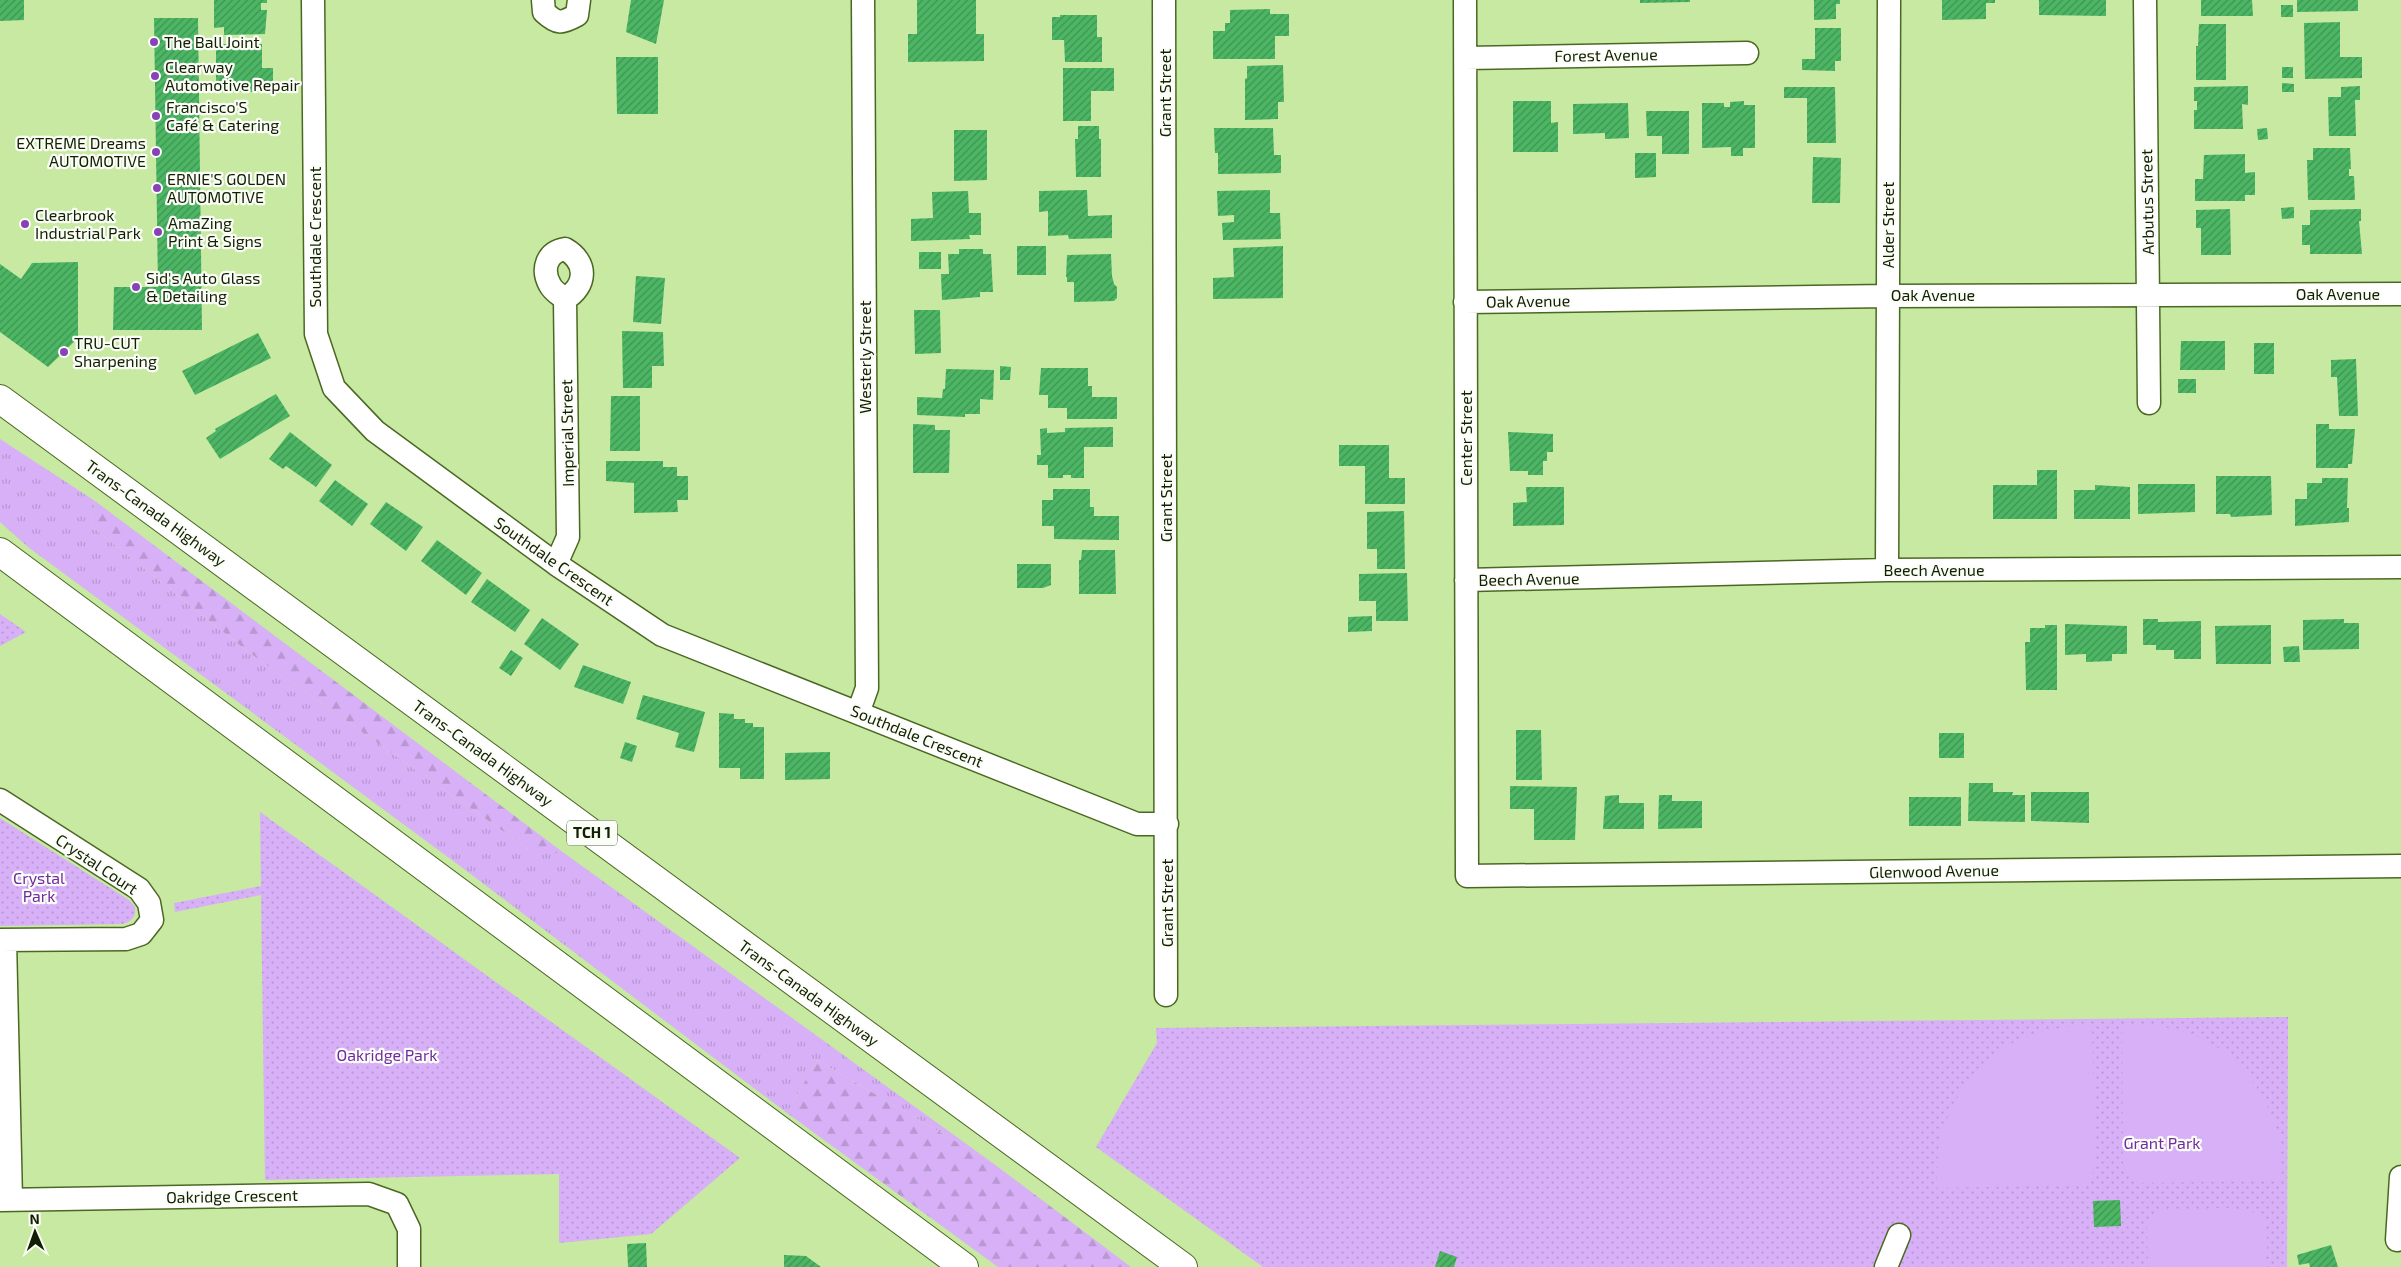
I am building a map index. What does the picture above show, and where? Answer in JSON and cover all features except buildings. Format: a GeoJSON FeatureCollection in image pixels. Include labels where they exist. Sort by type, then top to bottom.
{"type":"FeatureCollection","features":[{"type":"Feature","properties":{"kind":"highway","name":"Trans-Canada Highway"},"geometry":{"type":"LineString","coordinates":[[0,398],[1183,1267]]}},
{"type":"Feature","properties":{"kind":"highway"},"geometry":{"type":"LineString","coordinates":[[0,552],[964,1267]]}},
{"type":"Feature","properties":{"kind":"street","name":"Southdale Crescent"},"geometry":{"type":"LineString","coordinates":[[313,0],[316,334],[334,388],[375,431],[556,564],[662,635],[1138,824],[1167,824]]}},
{"type":"Feature","properties":{"kind":"street"},"geometry":{"type":"LineString","coordinates":[[543,0],[544,12],[553,20],[565,22],[577,15],[579,0]]}},
{"type":"Feature","properties":{"kind":"street","name":"Westerly Street"},"geometry":{"type":"LineString","coordinates":[[858,713],[867,688],[863,0]]}},
{"type":"Feature","properties":{"kind":"street","name":"Grant Street"},"geometry":{"type":"LineString","coordinates":[[1164,0],[1166,995]]}},
{"type":"Feature","properties":{"kind":"street","name":"Center Street"},"geometry":{"type":"LineString","coordinates":[[1465,0],[1467,876]]}},
{"type":"Feature","properties":{"kind":"street","name":"Alder Street"},"geometry":{"type":"LineString","coordinates":[[1887,570],[1888,0]]}},
{"type":"Feature","properties":{"kind":"street","name":"Arbutus Street"},"geometry":{"type":"LineString","coordinates":[[2145,0],[2144,84],[2149,294],[2149,403]]}},
{"type":"Feature","properties":{"kind":"street","name":"Forest Avenue"},"geometry":{"type":"LineString","coordinates":[[1466,58],[1747,53]]}},
{"type":"Feature","properties":{"kind":"street","name":"Oak Avenue"},"geometry":{"type":"LineString","coordinates":[[1465,302],[1888,296],[2401,294]]}},
{"type":"Feature","properties":{"kind":"street","name":"Imperial Street"},"geometry":{"type":"LineString","coordinates":[[556,564],[568,537],[565,299]]}},
{"type":"Feature","properties":{"kind":"street","name":"Beech Avenue"},"geometry":{"type":"LineString","coordinates":[[1466,580],[1887,570],[2401,568]]}},
{"type":"Feature","properties":{"kind":"street","name":"Crystal Court"},"geometry":{"type":"LineString","coordinates":[[0,800],[139,889],[149,903],[152,920],[140,934],[126,939],[3,940],[5,1200]]}},
{"type":"Feature","properties":{"kind":"street","name":"Glenwood Avenue"},"geometry":{"type":"LineString","coordinates":[[1467,876],[2401,866]]}},
{"type":"Feature","properties":{"kind":"street"},"geometry":{"type":"LineString","coordinates":[[2398,1240],[2401,1177]]}},
{"type":"Feature","properties":{"kind":"street","name":"Oakridge Crescent"},"geometry":{"type":"LineString","coordinates":[[5,1200],[370,1194],[397,1204],[409,1230],[409,1267]]}},
{"type":"Feature","properties":{"kind":"street"},"geometry":{"type":"LineString","coordinates":[[1886,1267],[1899,1235]]}},
{"type":"Feature","properties":{"kind":"green space"},"geometry":{"type":"Polygon","coordinates":[[[0,439],[95,501],[90,525],[247,651],[534,853],[564,853],[994,1164],[817,1060],[787,1113],[460,866],[28,547],[0,522],[0,439]]]}},
{"type":"Feature","properties":{"kind":"green space"},"geometry":{"type":"Polygon","coordinates":[[[95,501],[564,853],[534,853],[247,651],[90,525],[95,501]]]}},
{"type":"Feature","properties":{"kind":"green space"},"geometry":{"type":"Polygon","coordinates":[[[0,614],[26,632],[0,646],[0,614]]]}},
{"type":"Feature","properties":{"kind":"green space","name":"Oakridge Park"},"geometry":{"type":"Polygon","coordinates":[[[260,812],[740,1158],[651,1234],[559,1243],[559,1174],[265,1180],[261,895],[175,912],[174,903],[261,886],[260,812]]]}},
{"type":"Feature","properties":{"kind":"green space","name":"Crystal Park"},"geometry":{"type":"Polygon","coordinates":[[[0,818],[129,900],[135,907],[133,918],[123,924],[0,926],[0,818]]]}},
{"type":"Feature","properties":{"kind":"green space","name":"Grant Park"},"geometry":{"type":"Polygon","coordinates":[[[2288,1017],[2287,1267],[1263,1267],[1096,1147],[1157,1043],[1156,1028],[2288,1017]]]}},
{"type":"Feature","properties":{"kind":"green space"},"geometry":{"type":"Polygon","coordinates":[[[2122,1024],[2149,1025],[2174,1029],[2196,1036],[2234,1060],[2250,1078],[2264,1099],[2275,1124],[2280,1145],[2282,1181],[2135,1183],[2123,1168],[2122,1024]]]}},
{"type":"Feature","properties":{"kind":"green space"},"geometry":{"type":"Polygon","coordinates":[[[2092,1025],[2096,1169],[2084,1185],[1937,1188],[1938,1154],[1942,1131],[1964,1087],[1977,1070],[1992,1056],[2028,1036],[2048,1030],[2092,1025]]]}},
{"type":"Feature","properties":{"kind":"green space"},"geometry":{"type":"Polygon","coordinates":[[[817,1060],[994,1164],[1131,1267],[998,1267],[787,1113],[817,1060]]]}},
{"type":"Feature","properties":{"kind":"green space"},"geometry":{"type":"Polygon","coordinates":[[[2229,1208],[2264,1214],[2267,1254],[2264,1267],[2148,1267],[2147,1224],[2159,1210],[2229,1208]]]}},
{"type":"Feature","properties":{"kind":"place","name":"The Ball Joint"},"geometry":{"type":"Point","coordinates":[154,42]}},
{"type":"Feature","properties":{"kind":"place","name":"Clearway Automotive Repair"},"geometry":{"type":"Point","coordinates":[155,76]}},
{"type":"Feature","properties":{"kind":"place","name":"Francisco'S Café & Catering"},"geometry":{"type":"Point","coordinates":[156,116]}},
{"type":"Feature","properties":{"kind":"place","name":"EXTREME Dreams AUTOMOTIVE"},"geometry":{"type":"Point","coordinates":[156,152]}},
{"type":"Feature","properties":{"kind":"place","name":"ERNIE'S GOLDEN AUTOMOTIVE"},"geometry":{"type":"Point","coordinates":[157,188]}},
{"type":"Feature","properties":{"kind":"place","name":"Clearbrook Industrial Park"},"geometry":{"type":"Point","coordinates":[25,224]}},
{"type":"Feature","properties":{"kind":"place","name":"AmaZing Print & Signs"},"geometry":{"type":"Point","coordinates":[158,232]}},
{"type":"Feature","properties":{"kind":"place","name":"Sid's Auto Glass & Detailing"},"geometry":{"type":"Point","coordinates":[136,287]}},
{"type":"Feature","properties":{"kind":"place","name":"TRU-CUT Sharpening"},"geometry":{"type":"Point","coordinates":[64,352]}}]}
